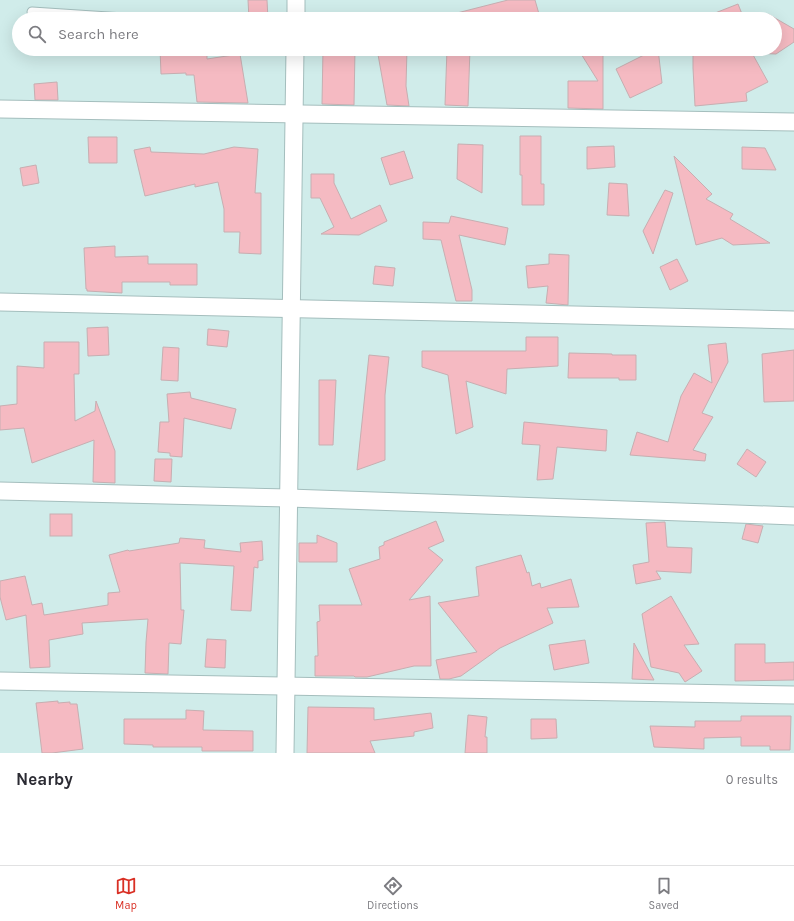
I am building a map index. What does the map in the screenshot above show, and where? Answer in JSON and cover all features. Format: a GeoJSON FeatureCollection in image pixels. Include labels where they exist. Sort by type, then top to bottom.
{"type":"FeatureCollection","features":[{"type":"Feature","properties":{"kind":"street"},"geometry":{"type":"LineString","coordinates":[[296,0],[296,12]]}},
{"type":"Feature","properties":{"kind":"street"},"geometry":{"type":"LineString","coordinates":[[285,753],[295,56]]}},
{"type":"Feature","properties":{"kind":"street"},"geometry":{"type":"LineString","coordinates":[[0,109],[794,122]]}},
{"type":"Feature","properties":{"kind":"street"},"geometry":{"type":"LineString","coordinates":[[0,302],[794,320]]}},
{"type":"Feature","properties":{"kind":"street"},"geometry":{"type":"LineString","coordinates":[[0,491],[289,498],[794,516]]}},
{"type":"Feature","properties":{"kind":"street"},"geometry":{"type":"LineString","coordinates":[[0,681],[794,695]]}},
{"type":"Feature","properties":{"kind":"building"},"geometry":{"type":"Polygon","coordinates":[[[248,0],[267,0],[268,12],[249,12],[248,0]]]}},
{"type":"Feature","properties":{"kind":"building"},"geometry":{"type":"Polygon","coordinates":[[[508,0],[535,0],[538,12],[461,12],[508,0]]]}},
{"type":"Feature","properties":{"kind":"building"},"geometry":{"type":"Polygon","coordinates":[[[738,4],[741,12],[718,12],[738,4]]]}},
{"type":"Feature","properties":{"kind":"building"},"geometry":{"type":"Polygon","coordinates":[[[782,22],[794,29],[794,42],[782,50],[782,22]]]}},
{"type":"Feature","properties":{"kind":"building"},"geometry":{"type":"Polygon","coordinates":[[[160,56],[207,56],[207,59],[227,56],[240,56],[248,103],[197,102],[194,75],[186,75],[186,73],[161,74],[160,56]]]}},
{"type":"Feature","properties":{"kind":"building"},"geometry":{"type":"Polygon","coordinates":[[[323,56],[355,56],[354,105],[322,104],[323,56]]]}},
{"type":"Feature","properties":{"kind":"building"},"geometry":{"type":"Polygon","coordinates":[[[378,56],[407,56],[406,86],[409,106],[387,105],[378,56]]]}},
{"type":"Feature","properties":{"kind":"building"},"geometry":{"type":"Polygon","coordinates":[[[447,56],[470,56],[468,106],[445,105],[447,56]]]}},
{"type":"Feature","properties":{"kind":"building"},"geometry":{"type":"Polygon","coordinates":[[[582,56],[603,56],[603,109],[568,108],[568,81],[598,81],[582,56]]]}},
{"type":"Feature","properties":{"kind":"building"},"geometry":{"type":"Polygon","coordinates":[[[642,56],[659,56],[662,83],[630,98],[616,69],[642,56]]]}},
{"type":"Feature","properties":{"kind":"building"},"geometry":{"type":"Polygon","coordinates":[[[693,56],[754,56],[768,82],[746,93],[747,101],[695,106],[693,56]]]}},
{"type":"Feature","properties":{"kind":"building"},"geometry":{"type":"Polygon","coordinates":[[[57,82],[58,100],[35,100],[34,84],[57,82]]]}},
{"type":"Feature","properties":{"kind":"building"},"geometry":{"type":"Polygon","coordinates":[[[520,136],[541,136],[541,184],[544,184],[544,205],[522,205],[520,136]]]}},
{"type":"Feature","properties":{"kind":"building"},"geometry":{"type":"Polygon","coordinates":[[[88,137],[117,137],[117,163],[89,163],[88,137]]]}},
{"type":"Feature","properties":{"kind":"building"},"geometry":{"type":"Polygon","coordinates":[[[458,144],[483,145],[482,193],[457,179],[458,144]]]}},
{"type":"Feature","properties":{"kind":"building"},"geometry":{"type":"Polygon","coordinates":[[[614,146],[615,167],[587,169],[587,147],[614,146]]]}},
{"type":"Feature","properties":{"kind":"building"},"geometry":{"type":"Polygon","coordinates":[[[150,147],[151,152],[204,154],[234,147],[258,149],[255,193],[261,193],[261,254],[239,253],[240,232],[224,232],[224,209],[218,182],[195,187],[195,184],[145,196],[134,150],[150,147]]]}},
{"type":"Feature","properties":{"kind":"building"},"geometry":{"type":"Polygon","coordinates":[[[742,147],[765,148],[776,170],[742,169],[742,147]]]}},
{"type":"Feature","properties":{"kind":"building"},"geometry":{"type":"Polygon","coordinates":[[[404,151],[413,178],[390,185],[381,158],[404,151]]]}},
{"type":"Feature","properties":{"kind":"building"},"geometry":{"type":"Polygon","coordinates":[[[674,156],[712,194],[706,199],[733,214],[730,219],[770,243],[733,245],[722,238],[696,245],[674,156]]]}},
{"type":"Feature","properties":{"kind":"building"},"geometry":{"type":"Polygon","coordinates":[[[36,165],[39,183],[23,186],[20,168],[36,165]]]}},
{"type":"Feature","properties":{"kind":"building"},"geometry":{"type":"Polygon","coordinates":[[[311,174],[334,174],[334,183],[351,219],[380,205],[387,221],[359,235],[321,234],[334,227],[320,198],[311,198],[311,174]]]}},
{"type":"Feature","properties":{"kind":"building"},"geometry":{"type":"Polygon","coordinates":[[[609,183],[627,184],[629,216],[607,215],[609,183]]]}},
{"type":"Feature","properties":{"kind":"building"},"geometry":{"type":"Polygon","coordinates":[[[665,190],[673,193],[653,254],[643,231],[665,190]]]}},
{"type":"Feature","properties":{"kind":"building"},"geometry":{"type":"Polygon","coordinates":[[[451,216],[508,228],[505,245],[459,235],[472,290],[472,301],[456,301],[441,240],[423,239],[423,222],[449,223],[451,216]]]}},
{"type":"Feature","properties":{"kind":"building"},"geometry":{"type":"Polygon","coordinates":[[[115,246],[115,257],[148,256],[148,264],[197,264],[197,285],[170,285],[170,282],[122,282],[122,293],[87,291],[84,248],[115,246]]]}},
{"type":"Feature","properties":{"kind":"building"},"geometry":{"type":"Polygon","coordinates":[[[549,254],[569,255],[568,305],[546,303],[548,286],[528,288],[526,266],[549,264],[549,254]]]}},
{"type":"Feature","properties":{"kind":"building"},"geometry":{"type":"Polygon","coordinates":[[[677,259],[688,281],[670,290],[660,267],[677,259]]]}},
{"type":"Feature","properties":{"kind":"building"},"geometry":{"type":"Polygon","coordinates":[[[375,266],[395,268],[393,286],[373,284],[375,266]]]}},
{"type":"Feature","properties":{"kind":"building"},"geometry":{"type":"Polygon","coordinates":[[[108,327],[109,355],[88,356],[87,328],[108,327]]]}},
{"type":"Feature","properties":{"kind":"building"},"geometry":{"type":"Polygon","coordinates":[[[208,329],[229,331],[227,347],[207,345],[208,329]]]}},
{"type":"Feature","properties":{"kind":"building"},"geometry":{"type":"Polygon","coordinates":[[[526,337],[558,337],[558,366],[507,369],[506,394],[466,381],[473,427],[456,434],[448,375],[422,367],[422,351],[526,351],[526,337]]]}},
{"type":"Feature","properties":{"kind":"building"},"geometry":{"type":"Polygon","coordinates":[[[44,342],[79,342],[79,374],[74,374],[75,421],[95,411],[96,401],[115,451],[115,483],[93,482],[94,440],[32,463],[24,428],[0,430],[0,406],[17,404],[17,366],[44,368],[44,342]]]}},
{"type":"Feature","properties":{"kind":"building"},"geometry":{"type":"Polygon","coordinates":[[[726,343],[728,362],[702,413],[713,417],[693,450],[706,454],[705,461],[630,455],[637,432],[668,442],[681,396],[694,373],[712,383],[708,345],[726,343]]]}},
{"type":"Feature","properties":{"kind":"building"},"geometry":{"type":"Polygon","coordinates":[[[163,347],[179,348],[178,381],[161,380],[163,347]]]}},
{"type":"Feature","properties":{"kind":"building"},"geometry":{"type":"Polygon","coordinates":[[[794,350],[794,401],[764,402],[762,354],[794,350]]]}},
{"type":"Feature","properties":{"kind":"building"},"geometry":{"type":"Polygon","coordinates":[[[569,353],[636,355],[636,380],[619,380],[619,378],[568,378],[569,353]]]}},
{"type":"Feature","properties":{"kind":"building"},"geometry":{"type":"Polygon","coordinates":[[[369,355],[389,357],[385,395],[385,460],[357,470],[369,355]]]}},
{"type":"Feature","properties":{"kind":"building"},"geometry":{"type":"Polygon","coordinates":[[[319,380],[336,380],[333,445],[319,445],[319,380]]]}},
{"type":"Feature","properties":{"kind":"building"},"geometry":{"type":"Polygon","coordinates":[[[190,392],[191,398],[236,409],[231,429],[184,418],[182,457],[170,456],[170,453],[158,452],[160,422],[169,422],[167,394],[190,392]]]}},
{"type":"Feature","properties":{"kind":"building"},"geometry":{"type":"Polygon","coordinates":[[[524,422],[607,430],[606,451],[557,447],[553,479],[537,480],[540,445],[522,444],[524,422]]]}},
{"type":"Feature","properties":{"kind":"building"},"geometry":{"type":"Polygon","coordinates":[[[747,449],[766,462],[756,477],[737,464],[747,449]]]}},
{"type":"Feature","properties":{"kind":"building"},"geometry":{"type":"Polygon","coordinates":[[[155,459],[172,459],[171,482],[154,481],[155,459]]]}},
{"type":"Feature","properties":{"kind":"building"},"geometry":{"type":"Polygon","coordinates":[[[50,514],[72,514],[72,536],[50,536],[50,514]]]}},
{"type":"Feature","properties":{"kind":"building"},"geometry":{"type":"Polygon","coordinates":[[[436,521],[444,541],[428,548],[443,560],[409,600],[430,596],[431,666],[414,666],[367,677],[315,676],[315,656],[318,656],[317,622],[320,621],[319,605],[362,605],[349,569],[380,559],[379,547],[384,545],[384,542],[436,521]]]}},
{"type":"Feature","properties":{"kind":"building"},"geometry":{"type":"Polygon","coordinates":[[[665,522],[667,547],[692,548],[691,573],[656,571],[661,579],[636,584],[633,565],[649,562],[646,523],[665,522]]]}},
{"type":"Feature","properties":{"kind":"building"},"geometry":{"type":"Polygon","coordinates":[[[746,524],[763,526],[758,543],[742,539],[746,524]]]}},
{"type":"Feature","properties":{"kind":"building"},"geometry":{"type":"Polygon","coordinates":[[[317,535],[337,543],[337,562],[299,562],[299,543],[317,543],[317,535]]]}},
{"type":"Feature","properties":{"kind":"building"},"geometry":{"type":"Polygon","coordinates":[[[180,538],[205,540],[204,548],[241,552],[240,543],[262,541],[263,560],[258,561],[258,568],[254,567],[251,611],[231,610],[234,566],[180,563],[181,610],[184,610],[181,644],[169,643],[168,674],[145,673],[148,619],[82,623],[83,634],[49,640],[50,667],[30,668],[26,615],[6,620],[0,597],[0,581],[25,576],[32,605],[42,603],[44,615],[108,605],[108,593],[120,592],[109,555],[128,550],[179,543],[180,538]]]}},
{"type":"Feature","properties":{"kind":"building"},"geometry":{"type":"Polygon","coordinates":[[[521,555],[527,573],[529,572],[532,586],[540,583],[541,588],[571,579],[579,607],[547,608],[553,623],[500,648],[461,676],[449,679],[440,679],[436,660],[477,652],[438,603],[479,596],[476,567],[521,555]]]}},
{"type":"Feature","properties":{"kind":"building"},"geometry":{"type":"Polygon","coordinates":[[[671,596],[699,644],[684,645],[702,671],[685,682],[679,673],[651,667],[642,614],[671,596]]]}},
{"type":"Feature","properties":{"kind":"building"},"geometry":{"type":"Polygon","coordinates":[[[207,639],[226,640],[225,668],[205,667],[207,639]]]}},
{"type":"Feature","properties":{"kind":"building"},"geometry":{"type":"Polygon","coordinates":[[[585,640],[589,663],[554,670],[549,645],[585,640]]]}},
{"type":"Feature","properties":{"kind":"building"},"geometry":{"type":"Polygon","coordinates":[[[634,643],[654,680],[632,679],[634,643]]]}},
{"type":"Feature","properties":{"kind":"building"},"geometry":{"type":"Polygon","coordinates":[[[735,644],[765,644],[765,663],[794,662],[794,680],[735,681],[735,644]]]}},
{"type":"Feature","properties":{"kind":"building"},"geometry":{"type":"Polygon","coordinates":[[[58,701],[58,703],[70,702],[70,704],[77,704],[83,749],[42,753],[36,703],[58,701]]]}},
{"type":"Feature","properties":{"kind":"building"},"geometry":{"type":"Polygon","coordinates":[[[308,707],[374,708],[374,720],[431,713],[433,728],[414,732],[414,736],[370,741],[375,753],[307,753],[308,707]]]}},
{"type":"Feature","properties":{"kind":"building"},"geometry":{"type":"Polygon","coordinates":[[[186,710],[204,711],[203,730],[253,731],[253,751],[202,751],[202,747],[153,747],[153,745],[124,744],[124,719],[186,719],[186,710]]]}},
{"type":"Feature","properties":{"kind":"building"},"geometry":{"type":"Polygon","coordinates":[[[468,715],[487,717],[485,737],[487,737],[487,753],[465,753],[468,715]]]}},
{"type":"Feature","properties":{"kind":"building"},"geometry":{"type":"Polygon","coordinates":[[[741,716],[791,716],[790,750],[770,750],[770,746],[741,746],[741,737],[704,738],[704,749],[654,747],[650,726],[695,727],[695,721],[741,721],[741,716]]]}},
{"type":"Feature","properties":{"kind":"building"},"geometry":{"type":"Polygon","coordinates":[[[531,719],[556,719],[557,738],[531,739],[531,719]]]}}]}
